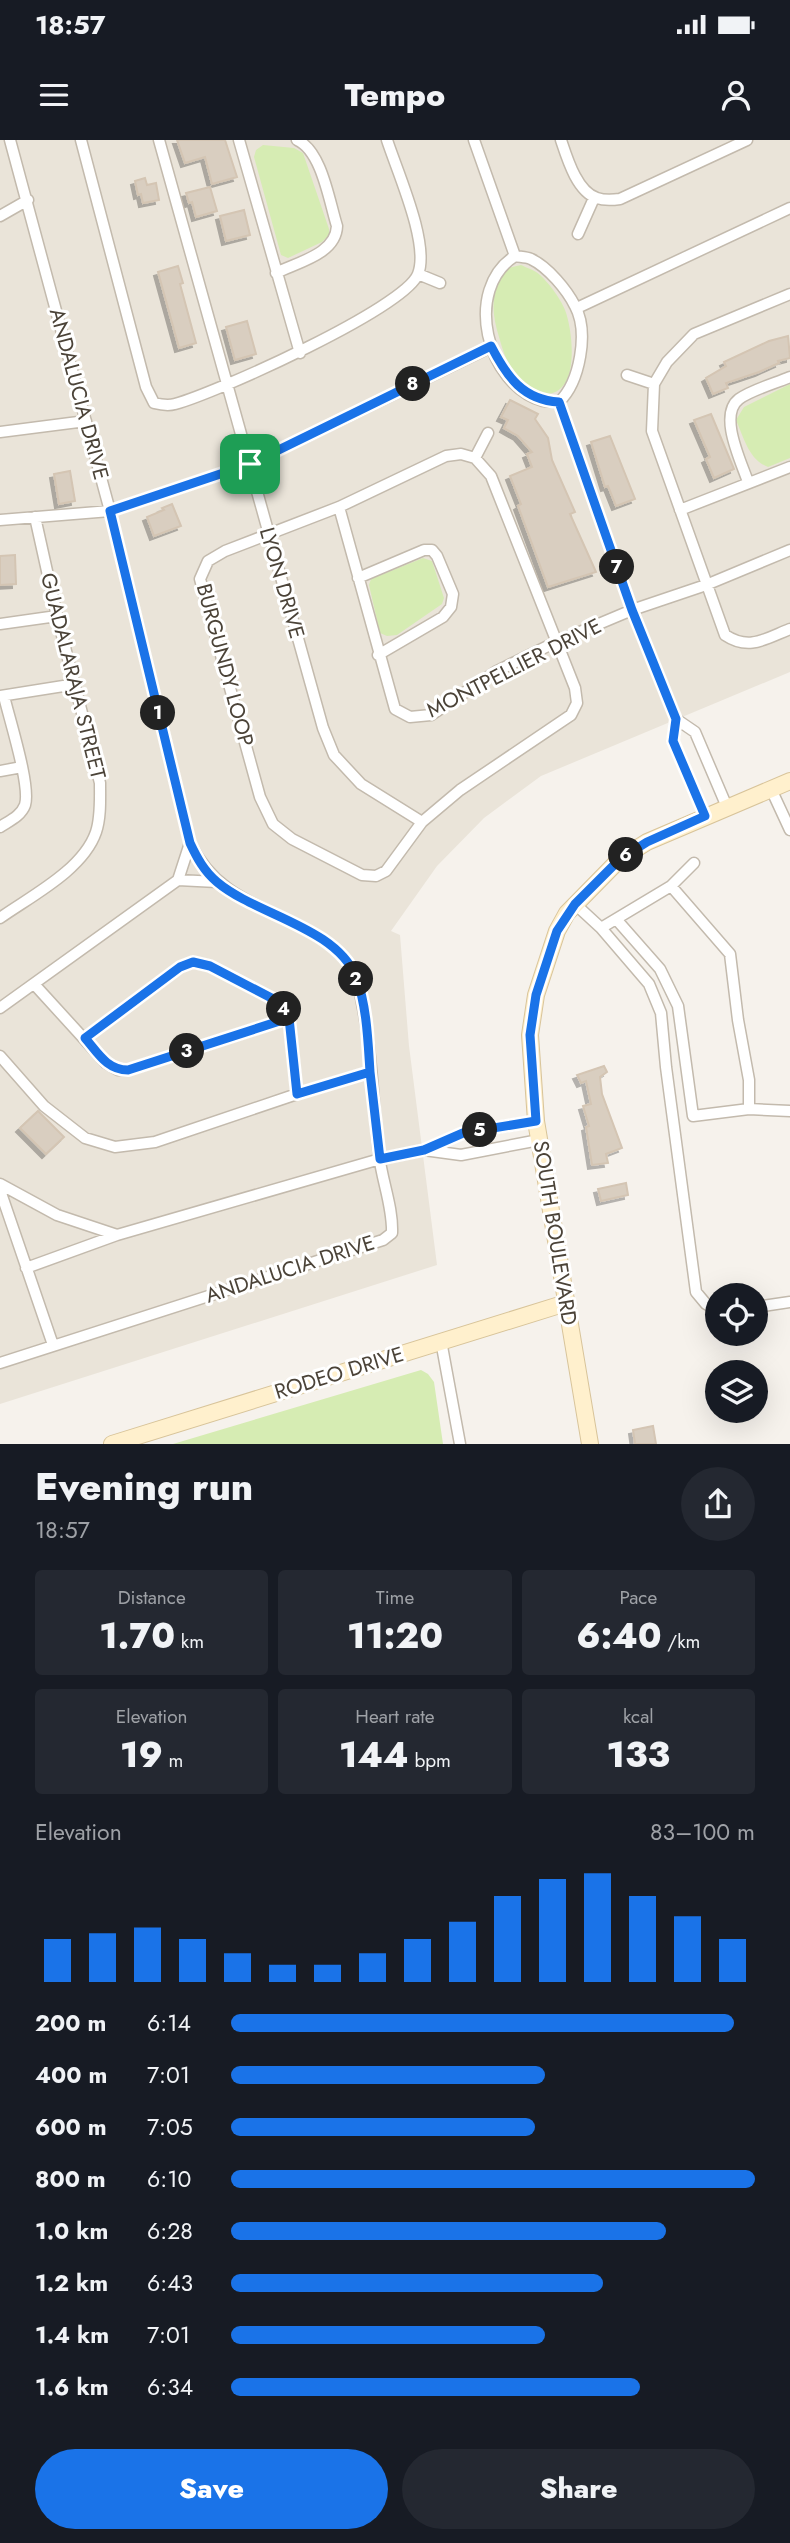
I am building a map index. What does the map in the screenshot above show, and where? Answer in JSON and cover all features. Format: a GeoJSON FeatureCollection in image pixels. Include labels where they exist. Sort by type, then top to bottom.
{"type":"FeatureCollection","features":[{"type":"Feature","properties":{"kind":"main road","name":"SOUTH BOULEVARD"},"geometry":{"type":"LineString","coordinates":[[590,1444],[536,1121],[530,1035],[536,995],[557,931],[575,904],[620,859],[647,842],[790,781]]}},
{"type":"Feature","properties":{"kind":"main road","name":"RODEO DRIVE"},"geometry":{"type":"LineString","coordinates":[[112,1444],[566,1303]]}},
{"type":"Feature","properties":{"kind":"street","name":"ANDALUCIA DRIVE"},"geometry":{"type":"LineString","coordinates":[[0,1363],[383,1240],[391,1233],[392,1222],[380,1159],[367,1027],[356,978],[348,962],[316,936],[239,897],[217,882],[200,863],[190,843],[110,511],[10,140]]}},
{"type":"Feature","properties":{"kind":"street"},"geometry":{"type":"LineString","coordinates":[[80,140],[146,387],[154,404],[175,404],[300,353],[401,294],[418,274],[421,250],[416,225],[387,140]]}},
{"type":"Feature","properties":{"kind":"street","name":"LYON DRIVE"},"geometry":{"type":"LineString","coordinates":[[159,140],[323,728],[334,755],[361,784],[422,822]]}},
{"type":"Feature","properties":{"kind":"street"},"geometry":{"type":"LineString","coordinates":[[239,140],[300,353]]}},
{"type":"Feature","properties":{"kind":"street"},"geometry":{"type":"LineString","coordinates":[[276,273],[328,248],[337,237],[337,226],[315,156],[306,144],[297,140]]}},
{"type":"Feature","properties":{"kind":"street"},"geometry":{"type":"LineString","coordinates":[[474,140],[515,256]]}},
{"type":"Feature","properties":{"kind":"street"},"geometry":{"type":"LineString","coordinates":[[561,140],[570,164],[594,198],[621,199],[747,140]]}},
{"type":"Feature","properties":{"kind":"street"},"geometry":{"type":"LineString","coordinates":[[578,234],[594,198]]}},
{"type":"Feature","properties":{"kind":"street"},"geometry":{"type":"LineString","coordinates":[[0,216],[27,201]]}},
{"type":"Feature","properties":{"kind":"street"},"geometry":{"type":"LineString","coordinates":[[577,308],[790,208]]}},
{"type":"Feature","properties":{"kind":"street"},"geometry":{"type":"LineString","coordinates":[[515,256],[531,259],[545,269],[577,308],[581,342],[579,363],[568,393],[559,402],[543,401],[514,383],[491,346],[485,305],[492,279],[505,263],[515,256]]}},
{"type":"Feature","properties":{"kind":"street"},"geometry":{"type":"LineString","coordinates":[[418,274],[440,283]]}},
{"type":"Feature","properties":{"kind":"street"},"geometry":{"type":"LineString","coordinates":[[790,294],[694,334],[667,362],[654,384],[652,431],[725,635],[737,643],[753,644],[790,629]]}},
{"type":"Feature","properties":{"kind":"street"},"geometry":{"type":"LineString","coordinates":[[0,520],[110,511],[250,464],[491,346]]}},
{"type":"Feature","properties":{"kind":"street"},"geometry":{"type":"LineString","coordinates":[[627,375],[654,384]]}},
{"type":"Feature","properties":{"kind":"street"},"geometry":{"type":"LineString","coordinates":[[748,482],[729,423],[732,407],[739,399],[790,377]]}},
{"type":"Feature","properties":{"kind":"street"},"geometry":{"type":"LineString","coordinates":[[559,402],[632,610],[676,719],[673,741],[705,816]]}},
{"type":"Feature","properties":{"kind":"street"},"geometry":{"type":"LineString","coordinates":[[0,432],[86,421]]}},
{"type":"Feature","properties":{"kind":"street"},"geometry":{"type":"LineString","coordinates":[[475,458],[488,433]]}},
{"type":"Feature","properties":{"kind":"street","name":"BURGUNDY LOOP"},"geometry":{"type":"LineString","coordinates":[[461,454],[475,458],[491,476],[575,688],[577,703],[571,715],[460,790],[422,822],[386,871],[376,876],[362,876],[292,839],[273,824],[260,797],[200,579],[208,561],[339,507],[446,456],[461,454]]}},
{"type":"Feature","properties":{"kind":"street"},"geometry":{"type":"LineString","coordinates":[[680,510],[790,467]]}},
{"type":"Feature","properties":{"kind":"street","name":"MONTPELLIER DRIVE"},"geometry":{"type":"LineString","coordinates":[[339,507],[395,709],[410,717],[430,715],[497,671],[556,642],[790,550]]}},
{"type":"Feature","properties":{"kind":"street","name":"GUADALARAJA STREET"},"geometry":{"type":"LineString","coordinates":[[0,918],[69,870],[87,851],[97,831],[100,783],[57,616],[35,517]]}},
{"type":"Feature","properties":{"kind":"street"},"geometry":{"type":"LineString","coordinates":[[358,578],[424,550],[432,550],[453,594],[451,607],[443,618],[378,655]]}},
{"type":"Feature","properties":{"kind":"street"},"geometry":{"type":"LineString","coordinates":[[0,624],[57,616]]}},
{"type":"Feature","properties":{"kind":"street"},"geometry":{"type":"LineString","coordinates":[[0,827],[24,808],[26,799],[22,767],[2,696],[76,684]]}},
{"type":"Feature","properties":{"kind":"street"},"geometry":{"type":"LineString","coordinates":[[676,719],[695,732],[727,807]]}},
{"type":"Feature","properties":{"kind":"street"},"geometry":{"type":"LineString","coordinates":[[0,771],[22,767]]}},
{"type":"Feature","properties":{"kind":"street"},"geometry":{"type":"LineString","coordinates":[[771,789],[790,830]]}},
{"type":"Feature","properties":{"kind":"street"},"geometry":{"type":"LineString","coordinates":[[0,1008],[178,880],[190,843]]}},
{"type":"Feature","properties":{"kind":"street"},"geometry":{"type":"LineString","coordinates":[[601,928],[671,886],[694,863]]}},
{"type":"Feature","properties":{"kind":"street"},"geometry":{"type":"LineString","coordinates":[[178,880],[217,882]]}},
{"type":"Feature","properties":{"kind":"street"},"geometry":{"type":"LineString","coordinates":[[671,886],[730,954],[749,1080],[749,1109]]}},
{"type":"Feature","properties":{"kind":"street"},"geometry":{"type":"LineString","coordinates":[[575,904],[601,928],[649,984],[661,1013],[696,1292],[705,1303]]}},
{"type":"Feature","properties":{"kind":"street"},"geometry":{"type":"LineString","coordinates":[[616,919],[660,969],[678,1006],[693,1116],[749,1109],[790,1111]]}},
{"type":"Feature","properties":{"kind":"street"},"geometry":{"type":"LineString","coordinates":[[85,1038],[180,967],[193,962],[210,966],[281,1003],[289,1018],[297,1094]]}},
{"type":"Feature","properties":{"kind":"street"},"geometry":{"type":"LineString","coordinates":[[34,984],[106,1063],[118,1070],[128,1070],[289,1018]]}},
{"type":"Feature","properties":{"kind":"street"},"geometry":{"type":"LineString","coordinates":[[0,1056],[54,1114],[85,1138],[115,1147],[155,1142],[370,1072]]}},
{"type":"Feature","properties":{"kind":"street"},"geometry":{"type":"LineString","coordinates":[[26,1268],[117,1235],[380,1159],[424,1150],[463,1133],[536,1121]]}},
{"type":"Feature","properties":{"kind":"street"},"geometry":{"type":"LineString","coordinates":[[424,1150],[461,1155],[539,1140]]}},
{"type":"Feature","properties":{"kind":"street"},"geometry":{"type":"LineString","coordinates":[[0,1184],[57,1214],[117,1235]]}},
{"type":"Feature","properties":{"kind":"street"},"geometry":{"type":"LineString","coordinates":[[0,1190],[53,1345]]}},
{"type":"Feature","properties":{"kind":"street"},"geometry":{"type":"LineString","coordinates":[[768,1305],[790,1302]]}},
{"type":"Feature","properties":{"kind":"street"},"geometry":{"type":"LineString","coordinates":[[441,1340],[460,1444]]}},
{"type":"Feature","properties":{"kind":"shaded area"},"geometry":{"type":"Polygon","coordinates":[[[0,140],[790,140],[790,672],[541,776],[484,818],[437,866],[391,931],[400,935],[409,1046],[437,1265],[0,1404],[0,140]]]}},
{"type":"Feature","properties":{"kind":"green space"},"geometry":{"type":"Polygon","coordinates":[[[263,145],[294,148],[303,153],[329,229],[329,235],[322,242],[288,258],[281,255],[254,157],[256,150],[263,145]]]}},
{"type":"Feature","properties":{"kind":"green space"},"geometry":{"type":"Polygon","coordinates":[[[521,265],[536,272],[547,282],[565,310],[572,350],[570,371],[562,387],[554,393],[538,392],[515,374],[506,358],[496,327],[494,301],[498,284],[508,268],[521,265]]]}},
{"type":"Feature","properties":{"kind":"green space"},"geometry":{"type":"Polygon","coordinates":[[[790,384],[790,458],[768,467],[752,454],[736,420],[744,407],[790,384]]]}},
{"type":"Feature","properties":{"kind":"green space"},"geometry":{"type":"Polygon","coordinates":[[[423,558],[432,561],[444,598],[442,604],[397,635],[387,636],[380,633],[369,585],[371,579],[423,558]]]}},
{"type":"Feature","properties":{"kind":"green space"},"geometry":{"type":"Polygon","coordinates":[[[421,1370],[434,1382],[443,1444],[173,1444],[421,1370]]]}},
{"type":"Feature","properties":{"kind":"building"},"geometry":{"type":"Polygon","coordinates":[[[177,140],[225,140],[237,177],[212,184],[205,157],[185,163],[177,140]]]}},
{"type":"Feature","properties":{"kind":"building"},"geometry":{"type":"Polygon","coordinates":[[[145,178],[147,185],[156,183],[159,200],[143,203],[135,181],[145,178]]]}},
{"type":"Feature","properties":{"kind":"building"},"geometry":{"type":"Polygon","coordinates":[[[210,187],[217,211],[196,217],[186,193],[210,187]]]}},
{"type":"Feature","properties":{"kind":"building"},"geometry":{"type":"Polygon","coordinates":[[[244,210],[250,235],[226,241],[220,216],[244,210]]]}},
{"type":"Feature","properties":{"kind":"building"},"geometry":{"type":"Polygon","coordinates":[[[178,266],[183,283],[180,284],[196,343],[179,348],[158,272],[178,266]]]}},
{"type":"Feature","properties":{"kind":"building"},"geometry":{"type":"Polygon","coordinates":[[[247,321],[256,354],[235,360],[226,327],[247,321]]]}},
{"type":"Feature","properties":{"kind":"building"},"geometry":{"type":"Polygon","coordinates":[[[788,336],[790,358],[726,383],[728,388],[713,394],[706,378],[726,366],[724,362],[769,341],[788,336]]]}},
{"type":"Feature","properties":{"kind":"building"},"geometry":{"type":"Polygon","coordinates":[[[510,400],[538,414],[535,419],[548,438],[552,460],[575,512],[570,514],[596,572],[548,587],[518,506],[521,504],[510,476],[532,467],[527,454],[532,452],[518,436],[504,428],[508,420],[501,417],[510,400]]]}},
{"type":"Feature","properties":{"kind":"building"},"geometry":{"type":"Polygon","coordinates":[[[711,414],[734,469],[714,478],[706,459],[710,457],[694,420],[711,414]]]}},
{"type":"Feature","properties":{"kind":"building"},"geometry":{"type":"Polygon","coordinates":[[[610,436],[635,499],[616,506],[608,486],[605,487],[591,442],[610,436]]]}},
{"type":"Feature","properties":{"kind":"building"},"geometry":{"type":"Polygon","coordinates":[[[70,471],[75,501],[59,504],[54,474],[70,471]]]}},
{"type":"Feature","properties":{"kind":"building"},"geometry":{"type":"Polygon","coordinates":[[[172,504],[181,526],[154,536],[147,517],[172,504]]]}},
{"type":"Feature","properties":{"kind":"building"},"geometry":{"type":"Polygon","coordinates":[[[15,555],[16,584],[0,585],[0,556],[15,555]]]}},
{"type":"Feature","properties":{"kind":"building"},"geometry":{"type":"Polygon","coordinates":[[[604,1066],[607,1072],[600,1077],[602,1094],[622,1148],[606,1154],[608,1163],[592,1165],[586,1127],[589,1126],[583,1106],[591,1104],[586,1081],[581,1083],[577,1075],[604,1066]]]}},
{"type":"Feature","properties":{"kind":"building"},"geometry":{"type":"Polygon","coordinates":[[[38,1111],[64,1137],[46,1154],[20,1128],[38,1111]]]}},
{"type":"Feature","properties":{"kind":"building"},"geometry":{"type":"Polygon","coordinates":[[[626,1183],[628,1195],[601,1201],[598,1189],[626,1183]]]}},
{"type":"Feature","properties":{"kind":"building"},"geometry":{"type":"Polygon","coordinates":[[[653,1426],[656,1444],[635,1444],[633,1430],[653,1426]]]}},
{"type":"Feature","properties":{"kind":"route"},"geometry":{"type":"LineString","coordinates":[[250,464],[110,511],[190,843],[200,863],[217,882],[239,897],[316,936],[348,962],[356,978],[367,1027],[370,1072],[297,1094],[289,1018],[128,1070],[118,1070],[106,1063],[85,1038],[180,967],[193,962],[210,966],[281,1003],[289,1018],[297,1094],[370,1072],[380,1159],[424,1150],[463,1133],[536,1121],[530,1035],[536,995],[557,931],[567,913],[620,859],[647,842],[705,816],[673,741],[676,719],[632,610],[559,402],[543,401],[514,383],[491,346],[250,464]]}}]}
